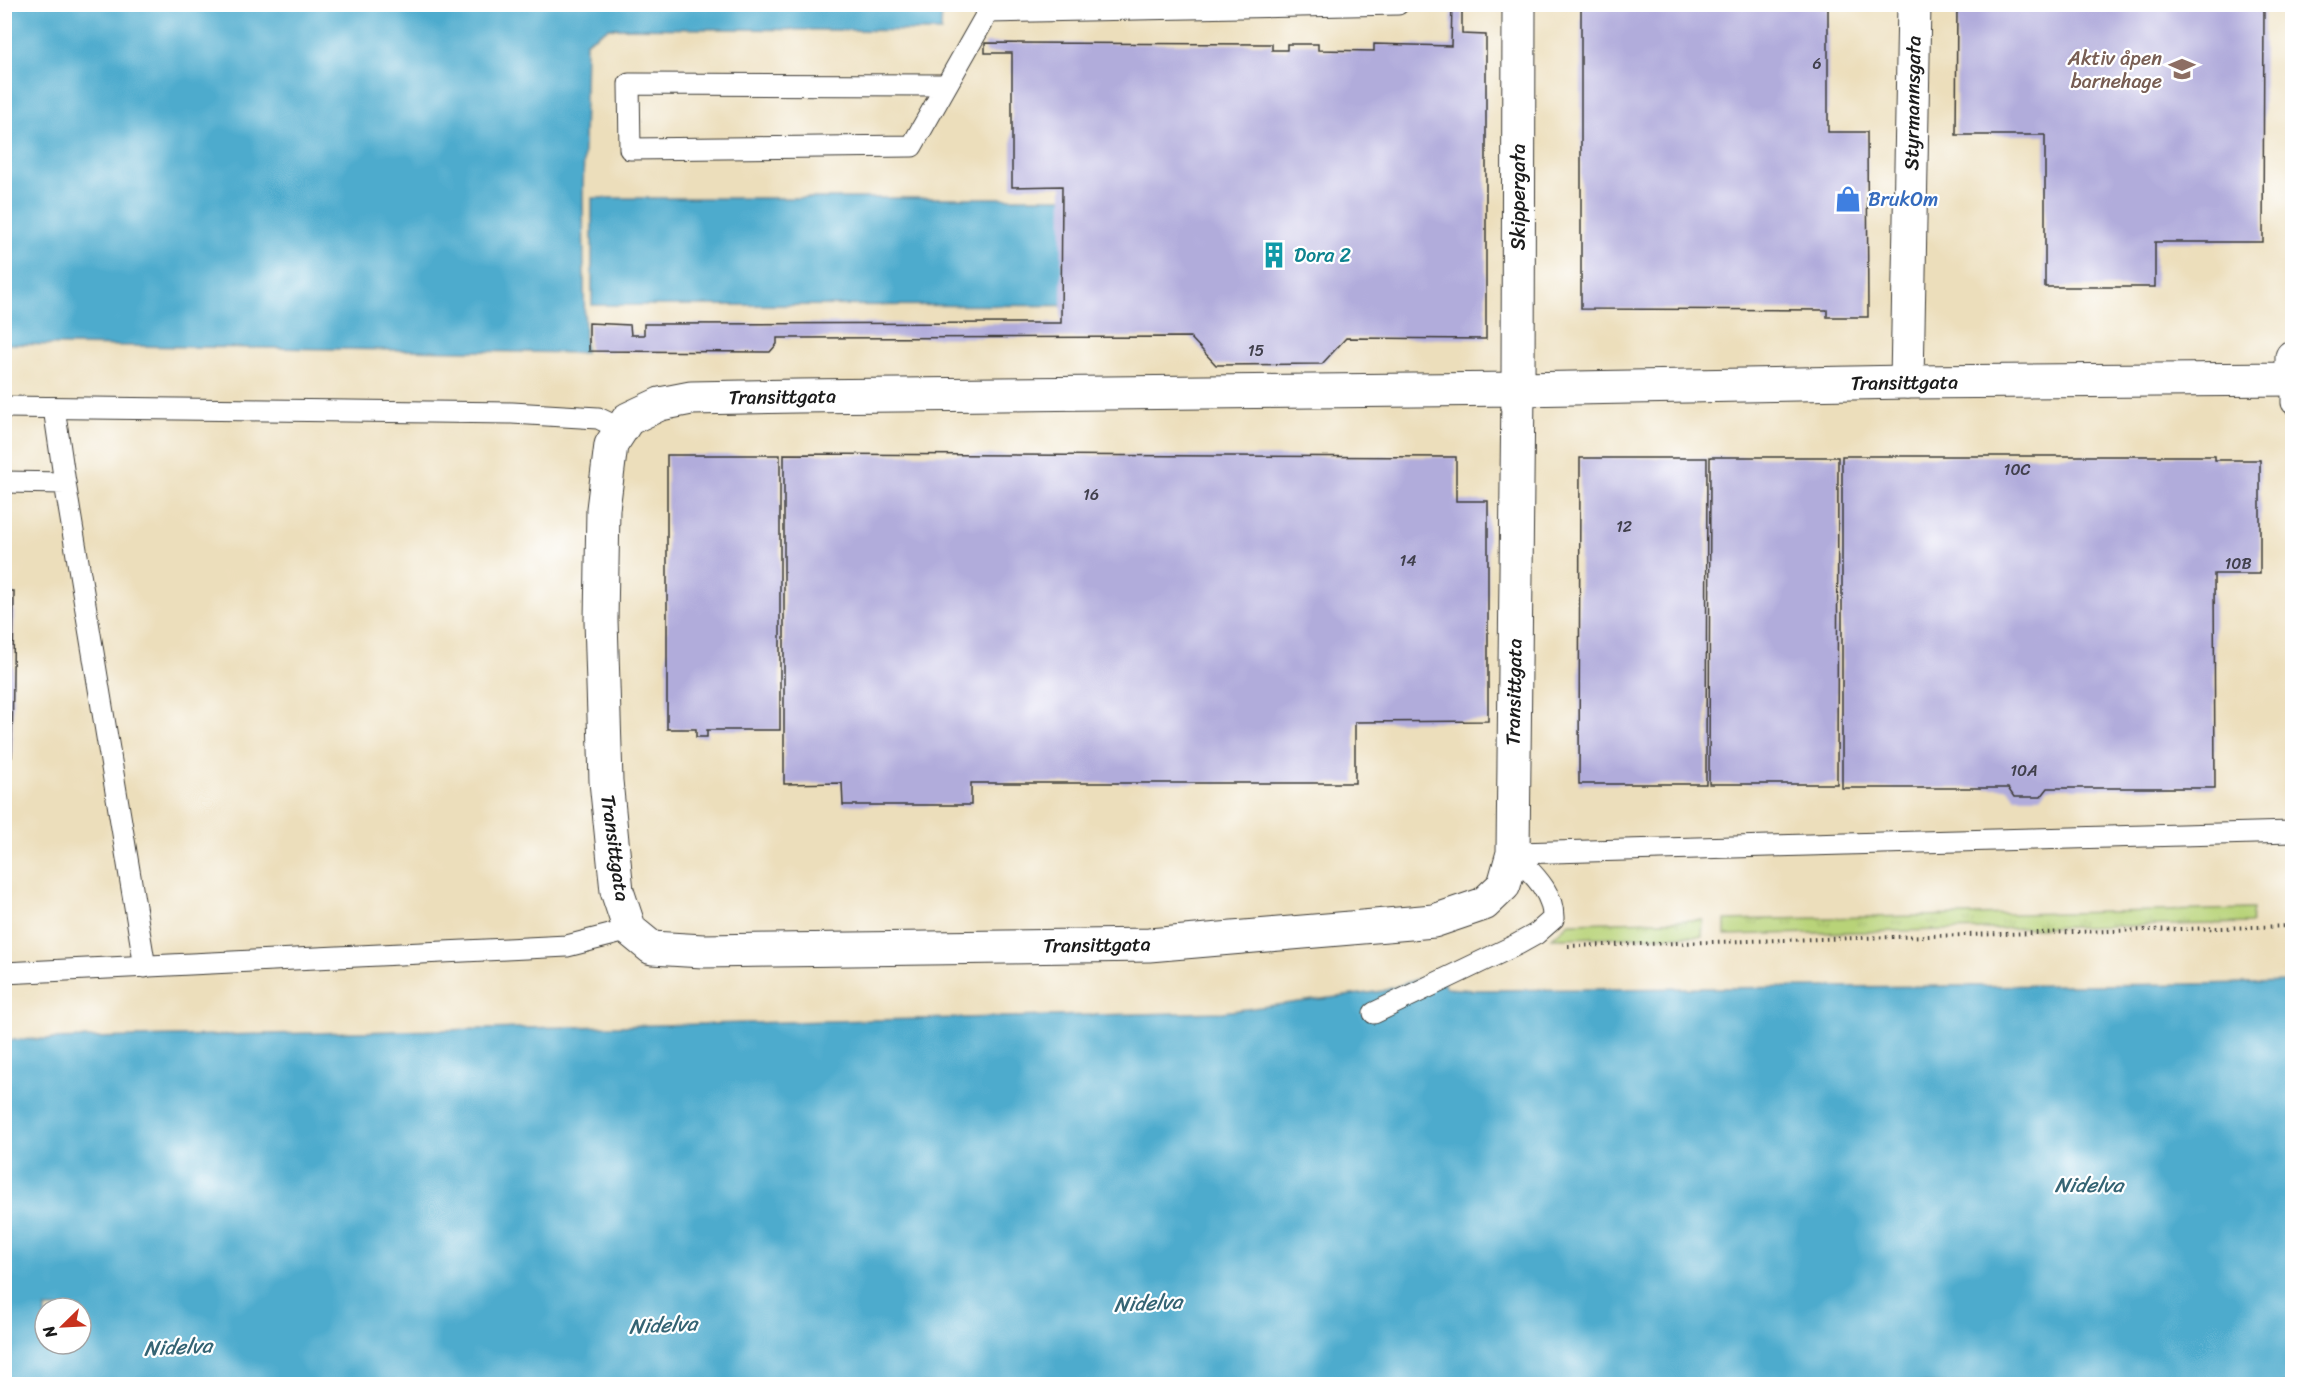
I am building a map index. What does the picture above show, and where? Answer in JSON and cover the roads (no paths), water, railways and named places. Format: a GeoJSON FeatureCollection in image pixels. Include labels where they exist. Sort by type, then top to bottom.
{"type":"FeatureCollection","features":[{"type":"Feature","properties":{"kind":"street","name":"Skippergata"},"geometry":{"type":"LineString","coordinates":[[1518,389],[1519,4]]}},
{"type":"Feature","properties":{"kind":"street","name":"Styrmannsgata"},"geometry":{"type":"LineString","coordinates":[[1907,382],[1914,4]]}},
{"type":"Feature","properties":{"kind":"street"},"geometry":{"type":"LineString","coordinates":[[2292,357],[2292,379]]}},
{"type":"Feature","properties":{"kind":"street","name":"Transittgata"},"geometry":{"type":"LineString","coordinates":[[1518,389],[1513,853],[1504,885],[1484,904],[1434,921],[1149,945],[703,951],[652,948],[630,930],[617,891],[606,781],[601,620],[603,509],[611,445],[628,419],[660,404],[691,398],[2292,379]]}},
{"type":"Feature","properties":{"kind":"lane"},"geometry":{"type":"LineString","coordinates":[[946,85],[629,84],[630,149],[912,146],[988,12],[1398,4]]}},
{"type":"Feature","properties":{"kind":"lane"},"geometry":{"type":"LineString","coordinates":[[2292,379],[2292,403]]}},
{"type":"Feature","properties":{"kind":"lane"},"geometry":{"type":"LineString","coordinates":[[4,407],[512,413],[597,418],[621,429]]}},
{"type":"Feature","properties":{"kind":"lane"},"geometry":{"type":"LineString","coordinates":[[54,408],[145,967]]}},
{"type":"Feature","properties":{"kind":"lane"},"geometry":{"type":"LineString","coordinates":[[4,482],[65,483]]}},
{"type":"Feature","properties":{"kind":"lane"},"geometry":{"type":"LineString","coordinates":[[1513,853],[2292,832]]}},
{"type":"Feature","properties":{"kind":"lane"},"geometry":{"type":"LineString","coordinates":[[1374,1013],[1536,934],[1553,919],[1554,906],[1543,885],[1513,853]]}},
{"type":"Feature","properties":{"kind":"lane"},"geometry":{"type":"LineString","coordinates":[[4,974],[567,946],[630,930]]}},
{"type":"Feature","properties":{"kind":"water"},"geometry":{"type":"Polygon","coordinates":[[[5,4],[942,5],[941,31],[608,28],[586,42],[583,195],[585,353],[5,344],[5,4]]]}},
{"type":"Feature","properties":{"kind":"water"},"geometry":{"type":"Polygon","coordinates":[[[592,198],[1301,198],[1301,306],[592,305],[592,198]]]}},
{"type":"Feature","properties":{"kind":"water","name":"Nidelva"},"geometry":{"type":"Polygon","coordinates":[[[1438,972],[1446,988],[1474,990],[2292,982],[2292,1384],[5,1384],[4,1040],[1223,1012],[1383,991],[1438,972]]]}},
{"type":"Feature","properties":{"kind":"place","name":"Aktiv åpen barnehage"},"geometry":{"type":"Point","coordinates":[2182,69]}},
{"type":"Feature","properties":{"kind":"place","name":"BrukOm"},"geometry":{"type":"Point","coordinates":[1848,199]}},
{"type":"Feature","properties":{"kind":"place","name":"Dora 2"},"geometry":{"type":"Point","coordinates":[1274,255]}}]}
